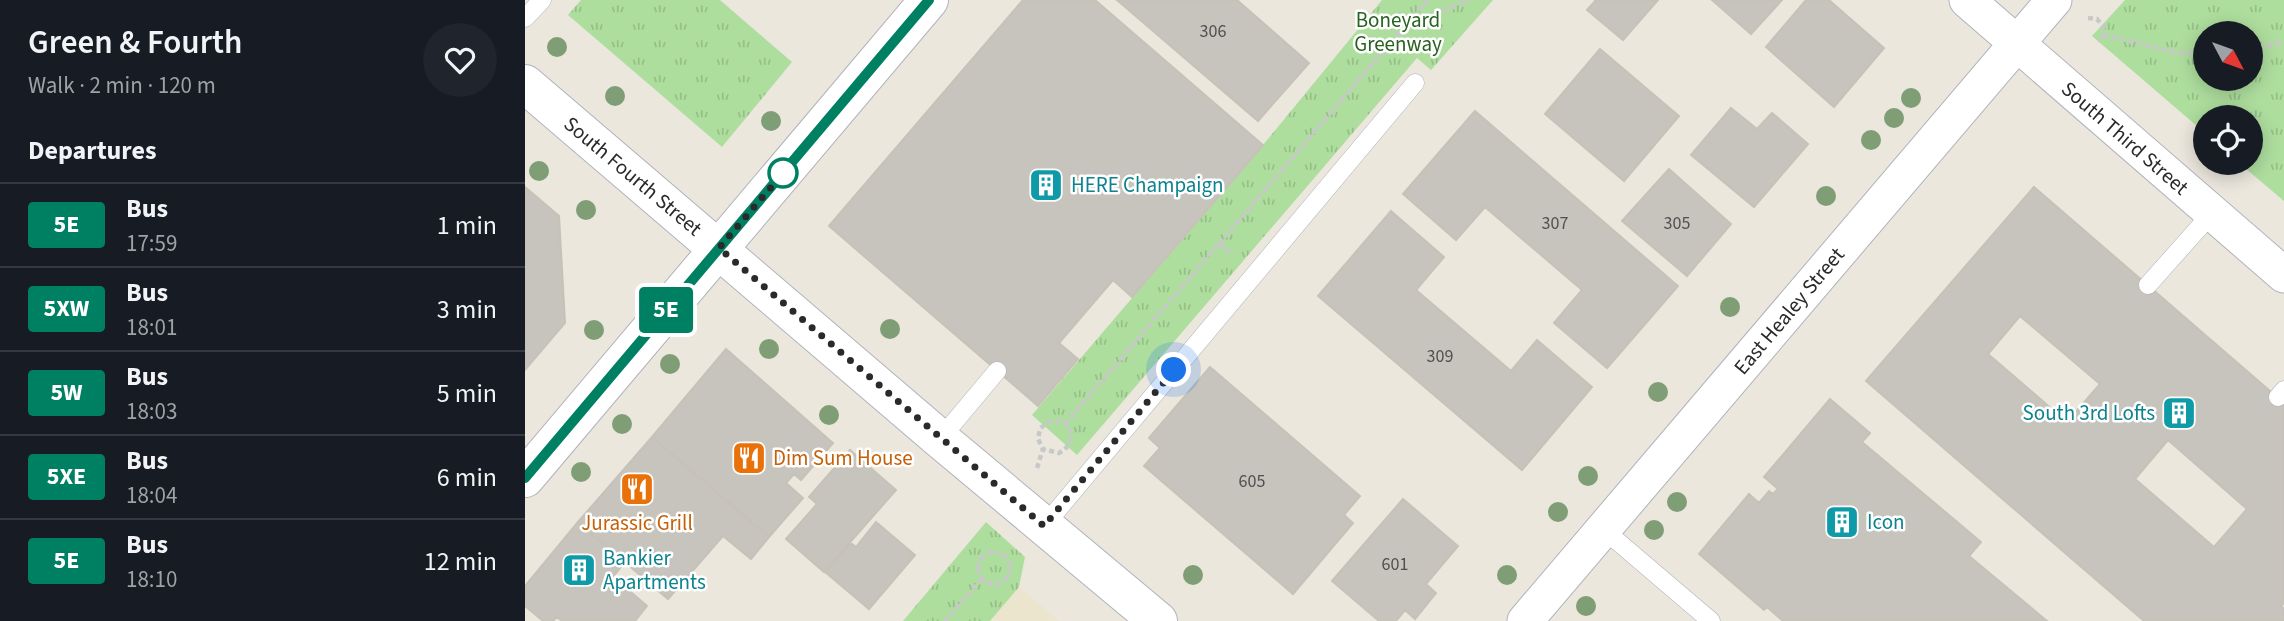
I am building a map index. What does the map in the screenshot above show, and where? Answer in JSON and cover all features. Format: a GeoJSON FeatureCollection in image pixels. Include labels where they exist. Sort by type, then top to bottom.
{"type":"FeatureCollection","features":[{"type":"Feature","properties":{"kind":"street"},"geometry":{"type":"LineString","coordinates":[[525,478],[929,0]]}},
{"type":"Feature","properties":{"kind":"street","name":"South Third Street"},"geometry":{"type":"LineString","coordinates":[[1967,0],[2284,275]]}},
{"type":"Feature","properties":{"kind":"street","name":"East Healey Street"},"geometry":{"type":"LineString","coordinates":[[1525,621],[2054,0]]}},
{"type":"Feature","properties":{"kind":"street","name":"South Fourth Street"},"geometry":{"type":"LineString","coordinates":[[525,84],[940,439],[1158,621]]}},
{"type":"Feature","properties":{"kind":"lane"},"geometry":{"type":"LineString","coordinates":[[525,18],[541,0]]}},
{"type":"Feature","properties":{"kind":"lane"},"geometry":{"type":"LineString","coordinates":[[1044,526],[1415,83]]}},
{"type":"Feature","properties":{"kind":"lane"},"geometry":{"type":"LineString","coordinates":[[2148,285],[2212,213]]}},
{"type":"Feature","properties":{"kind":"lane"},"geometry":{"type":"LineString","coordinates":[[940,439],[997,371]]}},
{"type":"Feature","properties":{"kind":"lane"},"geometry":{"type":"LineString","coordinates":[[1603,529],[1711,621]]}},
{"type":"Feature","properties":{"kind":"path"},"geometry":{"type":"LineString","coordinates":[[1065,424],[1427,0]]}},
{"type":"Feature","properties":{"kind":"path"},"geometry":{"type":"LineString","coordinates":[[1403,29],[1469,0]]}},
{"type":"Feature","properties":{"kind":"path"},"geometry":{"type":"LineString","coordinates":[[2087,18],[2100,22],[2103,26],[2104,35],[2099,42]]}},
{"type":"Feature","properties":{"kind":"path"},"geometry":{"type":"LineString","coordinates":[[2104,35],[2179,53],[2193,53]]}},
{"type":"Feature","properties":{"kind":"path"},"geometry":{"type":"LineString","coordinates":[[2263,47],[2284,41]]}},
{"type":"Feature","properties":{"kind":"path"},"geometry":{"type":"LineString","coordinates":[[1035,471],[1043,449],[1038,439],[1040,429],[1053,420],[1065,424],[1071,436],[1068,447],[1059,453],[1043,449]]}},
{"type":"Feature","properties":{"kind":"path"},"geometry":{"type":"LineString","coordinates":[[990,552],[1006,557],[1010,567],[1003,582],[992,584],[982,579],[978,567],[982,558],[990,552]]}},
{"type":"Feature","properties":{"kind":"path"},"geometry":{"type":"LineString","coordinates":[[945,621],[982,579]]}},
{"type":"Feature","properties":{"kind":"shaded area"},"geometry":{"type":"Polygon","coordinates":[[[1019,587],[1059,621],[990,621],[1019,587]]]}},
{"type":"Feature","properties":{"kind":"green space"},"geometry":{"type":"Polygon","coordinates":[[[581,0],[720,0],[792,62],[722,147],[568,15],[581,0]]]}},
{"type":"Feature","properties":{"kind":"green space","name":"Boneyard Greenway"},"geometry":{"type":"Polygon","coordinates":[[[1382,0],[1493,0],[1431,70],[1417,58],[1077,455],[1032,415],[1263,145],[1382,0]]]}},
{"type":"Feature","properties":{"kind":"green space"},"geometry":{"type":"Polygon","coordinates":[[[2125,0],[2284,0],[2284,201],[2253,175],[2263,175],[2263,105],[2193,105],[2193,123],[2092,36],[2125,0]]]}},
{"type":"Feature","properties":{"kind":"green space"},"geometry":{"type":"Polygon","coordinates":[[[986,522],[1025,557],[1019,587],[990,621],[903,621],[986,522]]]}},
{"type":"Feature","properties":{"kind":"building","name":"HERE Champaign"},"geometry":{"type":"Polygon","coordinates":[[[1023,0],[1095,0],[1263,145],[1132,297],[1113,280],[1059,343],[1078,359],[1038,406],[829,226],[1023,0]]]}},
{"type":"Feature","properties":{"kind":"building"},"geometry":{"type":"Polygon","coordinates":[[[1117,0],[1237,0],[1309,63],[1258,121],[1117,0]]]}},
{"type":"Feature","properties":{"kind":"building"},"geometry":{"type":"Polygon","coordinates":[[[1596,0],[1658,0],[1623,40],[1587,10],[1596,0]]]}},
{"type":"Feature","properties":{"kind":"building"},"geometry":{"type":"Polygon","coordinates":[[[1712,0],[1782,0],[1751,34],[1712,0]]]}},
{"type":"Feature","properties":{"kind":"building"},"geometry":{"type":"Polygon","coordinates":[[[1806,0],[1829,0],[1884,48],[1834,107],[1766,47],[1806,0]]]}},
{"type":"Feature","properties":{"kind":"building"},"geometry":{"type":"Polygon","coordinates":[[[1600,49],[1679,116],[1624,181],[1545,114],[1600,49]]]}},
{"type":"Feature","properties":{"kind":"building"},"geometry":{"type":"Polygon","coordinates":[[[1731,108],[1757,129],[1772,113],[1808,144],[1754,207],[1691,155],[1731,108]]]}},
{"type":"Feature","properties":{"kind":"building"},"geometry":{"type":"Polygon","coordinates":[[[1475,111],[1678,286],[1607,368],[1554,323],[1582,290],[1485,207],[1456,240],[1403,194],[1475,111]]]}},
{"type":"Feature","properties":{"kind":"building"},"geometry":{"type":"Polygon","coordinates":[[[1669,169],[1731,224],[1687,276],[1622,221],[1669,169]]]}},
{"type":"Feature","properties":{"kind":"building"},"geometry":{"type":"Polygon","coordinates":[[[525,187],[559,216],[565,323],[525,370],[525,187]]]}},
{"type":"Feature","properties":{"kind":"building","name":"South 3rd Lofts"},"geometry":{"type":"Polygon","coordinates":[[[2034,187],[2284,403],[2284,603],[2281,606],[2284,609],[2284,621],[2144,621],[1866,381],[2034,187]],[[2020,316],[1988,354],[2067,422],[2100,384],[2020,316]],[[2168,440],[2135,479],[2214,547],[2247,509],[2168,440]]]}},
{"type":"Feature","properties":{"kind":"building"},"geometry":{"type":"Polygon","coordinates":[[[1391,211],[1444,257],[1416,290],[1511,371],[1537,340],[1592,387],[1522,470],[1318,296],[1391,211]]]}},
{"type":"Feature","properties":{"kind":"building","name":"Dim Sum House"},"geometry":{"type":"Polygon","coordinates":[[[726,349],[833,443],[801,480],[794,474],[786,483],[803,498],[769,537],[652,437],[726,349]]]}},
{"type":"Feature","properties":{"kind":"building"},"geometry":{"type":"Polygon","coordinates":[[[1210,367],[1360,496],[1344,515],[1353,523],[1293,594],[1144,466],[1160,448],[1149,438],[1210,367]]]}},
{"type":"Feature","properties":{"kind":"building","name":"Icon"},"geometry":{"type":"Polygon","coordinates":[[[1830,399],[1870,433],[1862,442],[1981,542],[1969,556],[2047,621],[1783,621],[1767,607],[1764,610],[1699,554],[1749,494],[1759,503],[1769,491],[1773,494],[1778,489],[1764,477],[1830,399]]]}},
{"type":"Feature","properties":{"kind":"building"},"geometry":{"type":"Polygon","coordinates":[[[652,437],[769,537],[751,559],[723,536],[668,599],[578,522],[652,437]]]}},
{"type":"Feature","properties":{"kind":"building"},"geometry":{"type":"Polygon","coordinates":[[[850,450],[896,490],[824,572],[786,539],[817,504],[809,497],[850,450]]]}},
{"type":"Feature","properties":{"kind":"building"},"geometry":{"type":"Polygon","coordinates":[[[1403,499],[1458,546],[1426,584],[1436,593],[1415,619],[1405,610],[1396,621],[1379,621],[1332,581],[1403,499]]]}},
{"type":"Feature","properties":{"kind":"building","name":"Bankier Apartments"},"geometry":{"type":"Polygon","coordinates":[[[578,522],[625,562],[613,577],[647,606],[635,621],[562,621],[557,617],[553,621],[543,621],[525,606],[525,586],[578,522]]]}},
{"type":"Feature","properties":{"kind":"building"},"geometry":{"type":"Polygon","coordinates":[[[876,522],[915,555],[869,609],[825,572],[851,543],[856,547],[876,522]]]}},
{"type":"Feature","properties":{"kind":"bus line","name":"5E"},"geometry":{"type":"LineString","coordinates":[[525,478],[929,0]]}},
{"type":"Feature","properties":{"kind":"place","name":"HERE Champaign"},"geometry":{"type":"Point","coordinates":[1046,185]}},
{"type":"Feature","properties":{"kind":"place","name":"South 3rd Lofts"},"geometry":{"type":"Point","coordinates":[2179,413]}},
{"type":"Feature","properties":{"kind":"place","name":"Dim Sum House"},"geometry":{"type":"Point","coordinates":[749,458]}},
{"type":"Feature","properties":{"kind":"place","name":"Jurassic Grill"},"geometry":{"type":"Point","coordinates":[637,489]}},
{"type":"Feature","properties":{"kind":"place","name":"Icon"},"geometry":{"type":"Point","coordinates":[1842,522]}},
{"type":"Feature","properties":{"kind":"place","name":"Bankier Apartments"},"geometry":{"type":"Point","coordinates":[579,570]}},
{"type":"Feature","properties":{"kind":"route"},"geometry":{"type":"LineString","coordinates":[[783,173],[785,171],[719,248],[1044,526],[1174,370]]}}]}
